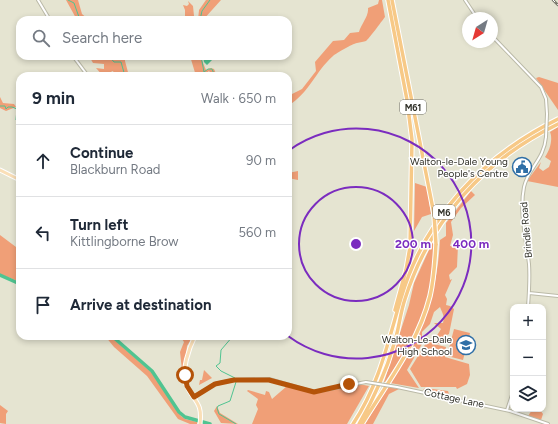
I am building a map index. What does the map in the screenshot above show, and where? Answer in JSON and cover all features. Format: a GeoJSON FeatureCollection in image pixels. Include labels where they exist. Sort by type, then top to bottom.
{"type":"FeatureCollection","features":[{"type":"Feature","properties":{"kind":"highway","name":"M61"},"geometry":{"type":"LineString","coordinates":[[388,0],[407,100],[411,131],[412,157],[410,247],[388,348]]}},
{"type":"Feature","properties":{"kind":"highway","name":"M61"},"geometry":{"type":"LineString","coordinates":[[360,424],[410,348],[421,324],[430,297],[434,274],[436,244],[434,214],[392,0]]}},
{"type":"Feature","properties":{"kind":"highway","name":"M6"},"geometry":{"type":"LineString","coordinates":[[353,424],[369,396],[388,348],[409,274],[426,238],[445,210],[464,187],[490,162],[521,140],[558,119]]}},
{"type":"Feature","properties":{"kind":"highway","name":"M6"},"geometry":{"type":"LineString","coordinates":[[360,424],[385,371],[412,279],[435,231],[465,191],[495,163],[525,142],[558,124]]}},
{"type":"Feature","properties":{"kind":"main road"},"geometry":{"type":"LineString","coordinates":[[0,170],[16,178]]}},
{"type":"Feature","properties":{"kind":"main road"},"geometry":{"type":"LineString","coordinates":[[194,340],[188,356],[185,375],[187,386],[201,411],[200,424]]}},
{"type":"Feature","properties":{"kind":"street"},"geometry":{"type":"LineString","coordinates":[[38,0],[48,16]]}},
{"type":"Feature","properties":{"kind":"street"},"geometry":{"type":"LineString","coordinates":[[465,0],[473,12]]}},
{"type":"Feature","properties":{"kind":"street","name":"Brindle Road"},"geometry":{"type":"LineString","coordinates":[[498,42],[541,88],[546,99],[546,137],[543,154],[525,183],[523,197],[523,211],[529,266],[528,304]]}},
{"type":"Feature","properties":{"kind":"street"},"geometry":{"type":"LineString","coordinates":[[77,60],[85,72]]}},
{"type":"Feature","properties":{"kind":"street"},"geometry":{"type":"LineString","coordinates":[[529,293],[558,296]]}},
{"type":"Feature","properties":{"kind":"street","name":"Cottage Lane"},"geometry":{"type":"LineString","coordinates":[[194,397],[218,383],[236,380],[269,380],[314,392],[365,382],[397,387],[508,410],[548,424]]}},
{"type":"Feature","properties":{"kind":"street"},"geometry":{"type":"LineString","coordinates":[[508,410],[510,403]]}},
{"type":"Feature","properties":{"kind":"shaded area"},"geometry":{"type":"Polygon","coordinates":[[[66,0],[78,0],[82,14],[84,16],[75,16],[66,0]]]}},
{"type":"Feature","properties":{"kind":"shaded area"},"geometry":{"type":"Polygon","coordinates":[[[206,0],[221,0],[207,16],[198,16],[199,10],[206,0]]]}},
{"type":"Feature","properties":{"kind":"shaded area"},"geometry":{"type":"Polygon","coordinates":[[[379,0],[382,0],[385,17],[370,37],[366,41],[352,45],[333,56],[321,69],[302,95],[292,103],[292,94],[302,89],[316,71],[315,62],[333,41],[344,40],[350,33],[359,32],[368,8],[378,4],[379,0]]]}},
{"type":"Feature","properties":{"kind":"shaded area"},"geometry":{"type":"Polygon","coordinates":[[[188,1],[193,6],[194,16],[185,16],[183,5],[187,6],[189,4],[188,1]]]}},
{"type":"Feature","properties":{"kind":"shaded area"},"geometry":{"type":"Polygon","coordinates":[[[91,60],[125,60],[128,72],[100,72],[96,68],[104,69],[104,64],[93,63],[91,60]]]}},
{"type":"Feature","properties":{"kind":"shaded area"},"geometry":{"type":"Polygon","coordinates":[[[191,60],[202,60],[206,70],[211,68],[214,69],[215,72],[209,71],[195,72],[191,60]]]}},
{"type":"Feature","properties":{"kind":"shaded area"},"geometry":{"type":"Polygon","coordinates":[[[204,60],[212,60],[207,65],[204,60]]]}},
{"type":"Feature","properties":{"kind":"shaded area"},"geometry":{"type":"Polygon","coordinates":[[[539,77],[558,83],[558,110],[536,78],[539,77]]]}},
{"type":"Feature","properties":{"kind":"shaded area"},"geometry":{"type":"Polygon","coordinates":[[[0,97],[3,103],[14,104],[16,107],[6,111],[0,108],[0,97]]]}},
{"type":"Feature","properties":{"kind":"shaded area"},"geometry":{"type":"Polygon","coordinates":[[[558,127],[558,187],[527,181],[541,162],[539,168],[543,171],[549,167],[551,161],[545,157],[550,144],[550,132],[558,127]]]}},
{"type":"Feature","properties":{"kind":"shaded area"},"geometry":{"type":"Polygon","coordinates":[[[298,171],[298,180],[292,179],[292,172],[298,171]]]}},
{"type":"Feature","properties":{"kind":"shaded area"},"geometry":{"type":"Polygon","coordinates":[[[415,183],[427,187],[431,214],[422,217],[414,231],[415,183]]]}},
{"type":"Feature","properties":{"kind":"shaded area"},"geometry":{"type":"Polygon","coordinates":[[[471,191],[475,195],[461,208],[451,222],[453,235],[450,246],[458,245],[457,267],[449,275],[450,280],[452,279],[445,295],[447,299],[446,305],[454,309],[449,334],[443,337],[441,344],[434,344],[446,347],[445,357],[469,364],[470,375],[467,384],[457,389],[456,387],[421,387],[410,369],[426,343],[430,344],[425,339],[437,340],[436,337],[441,329],[434,323],[443,323],[444,320],[440,307],[434,312],[430,324],[422,332],[422,344],[407,370],[419,388],[390,383],[419,332],[426,315],[435,280],[440,240],[446,236],[446,223],[471,191]]]}},
{"type":"Feature","properties":{"kind":"shaded area"},"geometry":{"type":"Polygon","coordinates":[[[0,235],[16,247],[16,280],[0,274],[0,235]]]}},
{"type":"Feature","properties":{"kind":"shaded area"},"geometry":{"type":"Polygon","coordinates":[[[433,241],[434,260],[432,279],[422,316],[405,350],[384,382],[409,305],[414,283],[433,241]]]}},
{"type":"Feature","properties":{"kind":"shaded area"},"geometry":{"type":"Polygon","coordinates":[[[454,329],[470,333],[463,360],[447,356],[454,329]]]}},
{"type":"Feature","properties":{"kind":"shaded area"},"geometry":{"type":"Polygon","coordinates":[[[108,340],[115,340],[151,372],[181,416],[185,419],[197,422],[197,424],[190,424],[178,419],[147,376],[114,347],[108,340]]]}},
{"type":"Feature","properties":{"kind":"shaded area"},"geometry":{"type":"Polygon","coordinates":[[[183,340],[191,340],[187,346],[186,356],[188,357],[183,379],[180,352],[184,342],[183,340]]]}},
{"type":"Feature","properties":{"kind":"shaded area"},"geometry":{"type":"Polygon","coordinates":[[[204,370],[212,378],[199,385],[200,380],[202,380],[204,370]]]}},
{"type":"Feature","properties":{"kind":"shaded area"},"geometry":{"type":"Polygon","coordinates":[[[359,384],[369,386],[347,424],[252,424],[258,409],[256,405],[258,399],[247,391],[248,390],[265,395],[266,391],[269,392],[272,399],[287,386],[316,393],[359,384]]]}},
{"type":"Feature","properties":{"kind":"shaded area"},"geometry":{"type":"Polygon","coordinates":[[[388,387],[399,389],[389,394],[373,424],[365,424],[388,387]]]}},
{"type":"Feature","properties":{"kind":"shaded area"},"geometry":{"type":"Polygon","coordinates":[[[425,388],[448,391],[449,394],[446,396],[423,390],[425,388]]]}},
{"type":"Feature","properties":{"kind":"shaded area"},"geometry":{"type":"Polygon","coordinates":[[[0,405],[8,411],[6,414],[6,424],[0,423],[0,405]]]}},
{"type":"Feature","properties":{"kind":"shaded area"},"geometry":{"type":"Polygon","coordinates":[[[217,406],[220,413],[238,424],[221,423],[214,411],[217,406]]]}},
{"type":"Feature","properties":{"kind":"shaded area"},"geometry":{"type":"Polygon","coordinates":[[[531,412],[542,412],[543,414],[541,420],[528,416],[531,412]]]}},
{"type":"Feature","properties":{"kind":"waterway"},"geometry":{"type":"LineString","coordinates":[[68,0],[74,3],[79,16]]}},
{"type":"Feature","properties":{"kind":"waterway"},"geometry":{"type":"LineString","coordinates":[[201,16],[202,11],[210,0]]}},
{"type":"Feature","properties":{"kind":"waterway"},"geometry":{"type":"LineString","coordinates":[[112,60],[114,62],[121,62],[124,72]]}},
{"type":"Feature","properties":{"kind":"waterway"},"geometry":{"type":"LineString","coordinates":[[202,60],[204,72]]}},
{"type":"Feature","properties":{"kind":"waterway"},"geometry":{"type":"LineString","coordinates":[[204,72],[208,69],[212,69],[213,72]]}},
{"type":"Feature","properties":{"kind":"waterway"},"geometry":{"type":"LineString","coordinates":[[0,106],[5,106],[6,109],[8,107],[16,109]]}},
{"type":"Feature","properties":{"kind":"waterway"},"geometry":{"type":"LineString","coordinates":[[0,275],[16,282]]}},
{"type":"Feature","properties":{"kind":"waterway"},"geometry":{"type":"LineString","coordinates":[[117,340],[152,371],[179,412],[185,417],[210,424]]}},
{"type":"Feature","properties":{"kind":"waterway"},"geometry":{"type":"LineString","coordinates":[[230,340],[221,350],[220,363],[216,366],[221,371],[235,378],[236,382],[230,401],[218,406],[217,408],[219,414],[236,424]]}},
{"type":"Feature","properties":{"kind":"railway"},"geometry":{"type":"LineString","coordinates":[[553,0],[558,5]]}},
{"type":"Feature","properties":{"kind":"place","name":"Walton-le-Dale Young People's Centre"},"geometry":{"type":"Point","coordinates":[522,167]}},
{"type":"Feature","properties":{"kind":"place","name":"Walton-Le-Dale High School"},"geometry":{"type":"Point","coordinates":[466,345]}},
{"type":"Feature","properties":{"kind":"route"},"geometry":{"type":"LineString","coordinates":[[185,375],[187,386],[194,397],[215,384],[234,380],[269,380],[314,392],[349,384]]}}]}
